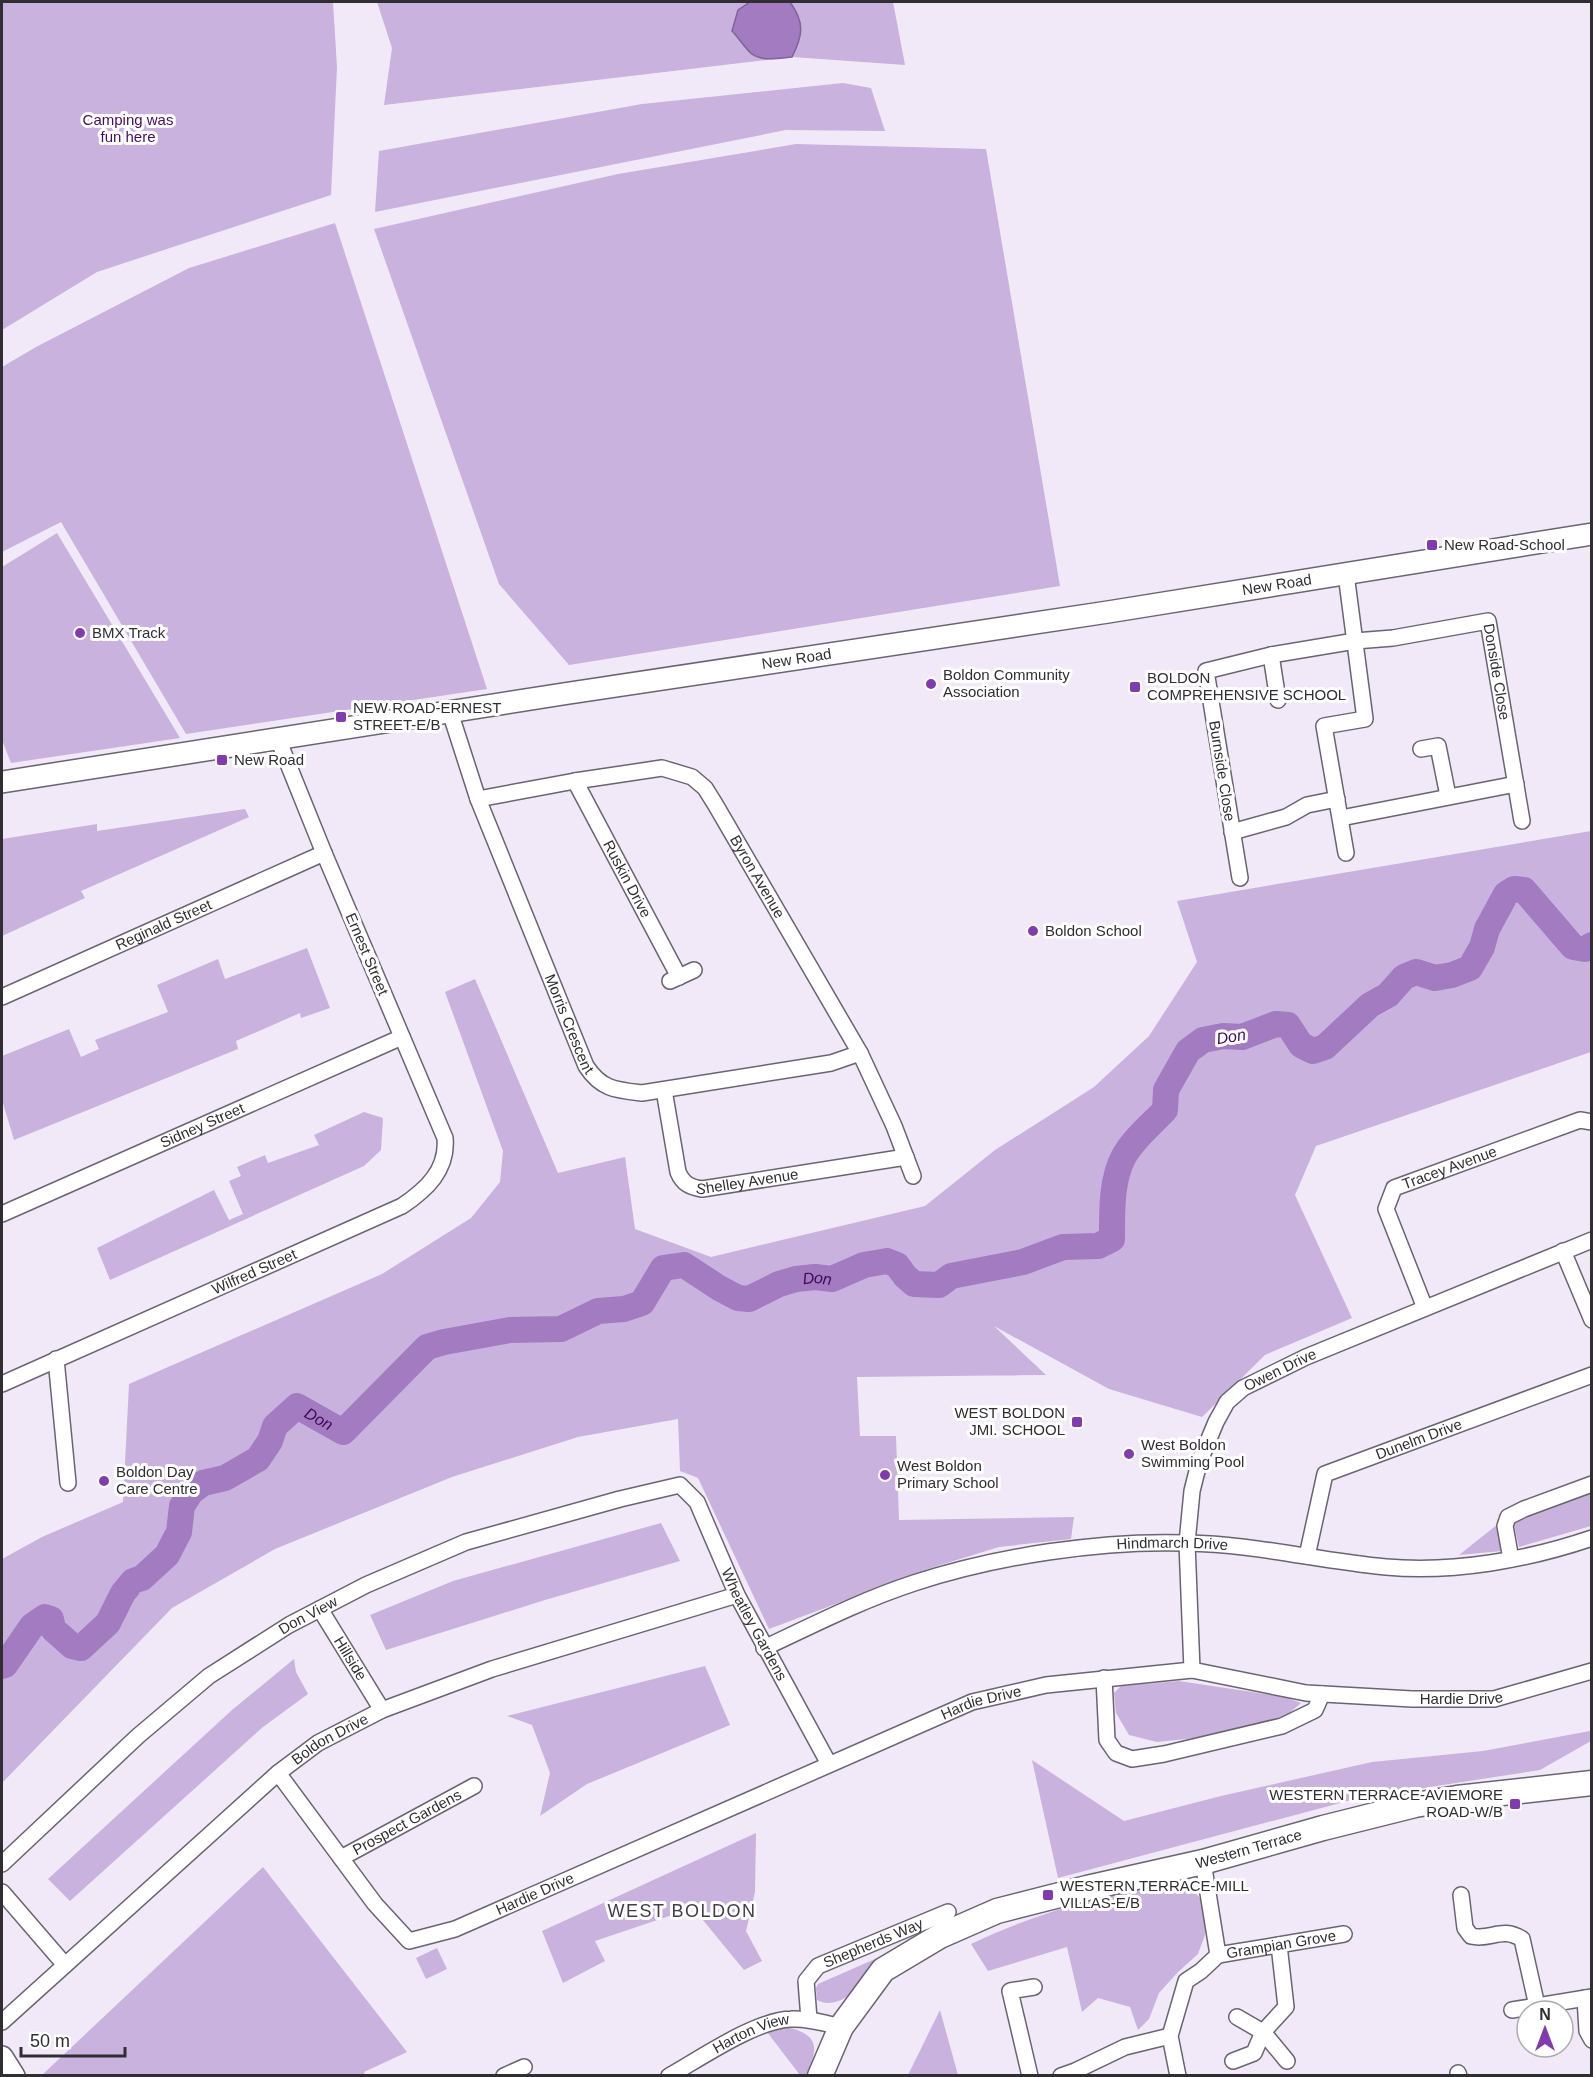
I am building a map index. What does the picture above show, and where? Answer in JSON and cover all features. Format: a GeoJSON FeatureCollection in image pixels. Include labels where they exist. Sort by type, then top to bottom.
{"type":"FeatureCollection","features":[{"type":"Feature","properties":{"kind":"main road","name":"New Road"},"geometry":{"type":"LineString","coordinates":[[2,782],[1592,534]]}},
{"type":"Feature","properties":{"kind":"main road","name":"Western Terrace"},"geometry":{"type":"LineString","coordinates":[[820,2076],[841,2027],[883,1970],[940,1936],[997,1911],[1203,1862],[1415,1805],[1592,1783]]}},
{"type":"Feature","properties":{"kind":"main road"},"geometry":{"type":"LineString","coordinates":[[2,2057],[14,2076]]}},
{"type":"Feature","properties":{"kind":"street"},"geometry":{"type":"LineString","coordinates":[[1346,574],[1365,719],[1324,726],[1346,853]]}},
{"type":"Feature","properties":{"kind":"street","name":"Donside Close"},"geometry":{"type":"LineString","coordinates":[[1355,641],[1393,638],[1488,621],[1522,821]]}},
{"type":"Feature","properties":{"kind":"street","name":"Burnside Close"},"geometry":{"type":"LineString","coordinates":[[1240,879],[1206,671],[1271,655],[1355,641]]}},
{"type":"Feature","properties":{"kind":"street"},"geometry":{"type":"LineString","coordinates":[[1271,655],[1278,700]]}},
{"type":"Feature","properties":{"kind":"street","name":"Morris Crescent"},"geometry":{"type":"LineString","coordinates":[[450,712],[478,799],[586,1066],[595,1080],[618,1091],[642,1093],[831,1063],[860,1053]]}},
{"type":"Feature","properties":{"kind":"street","name":"Ernest Street"},"geometry":{"type":"LineString","coordinates":[[278,739],[445,1138],[445,1157],[440,1170]]}},
{"type":"Feature","properties":{"kind":"street"},"geometry":{"type":"LineString","coordinates":[[1421,749],[1438,746],[1448,796]]}},
{"type":"Feature","properties":{"kind":"street","name":"Byron Avenue"},"geometry":{"type":"LineString","coordinates":[[478,799],[662,768],[692,777],[705,788],[860,1053],[884,1101],[913,1176]]}},
{"type":"Feature","properties":{"kind":"street","name":"Ruskin Drive"},"geometry":{"type":"LineString","coordinates":[[575,781],[674,979],[694,970]]}},
{"type":"Feature","properties":{"kind":"street"},"geometry":{"type":"LineString","coordinates":[[1341,818],[1516,784]]}},
{"type":"Feature","properties":{"kind":"street"},"geometry":{"type":"LineString","coordinates":[[1232,832],[1286,817],[1307,805],[1337,799]]}},
{"type":"Feature","properties":{"kind":"street","name":"Reginald Street"},"geometry":{"type":"LineString","coordinates":[[2,997],[324,853]]}},
{"type":"Feature","properties":{"kind":"street","name":"Sidney Street"},"geometry":{"type":"LineString","coordinates":[[2,1214],[402,1037]]}},
{"type":"Feature","properties":{"kind":"street","name":"Shelley Avenue"},"geometry":{"type":"LineString","coordinates":[[664,1090],[678,1172],[681,1179],[693,1188],[702,1189],[906,1156]]}},
{"type":"Feature","properties":{"kind":"street","name":"Tracey Avenue"},"geometry":{"type":"LineString","coordinates":[[1425,1308],[1386,1209],[1394,1188],[1580,1120],[1592,1122]]}},
{"type":"Feature","properties":{"kind":"street","name":"Wilfred Street"},"geometry":{"type":"LineString","coordinates":[[2,1384],[402,1206],[417,1196],[440,1170]]}},
{"type":"Feature","properties":{"kind":"street","name":"Owen Drive"},"geometry":{"type":"LineString","coordinates":[[1192,1670],[1187,1542],[1192,1491],[1199,1463],[1227,1402],[1243,1388],[1306,1357],[1592,1240]]}},
{"type":"Feature","properties":{"kind":"street"},"geometry":{"type":"LineString","coordinates":[[1563,1251],[1592,1320]]}},
{"type":"Feature","properties":{"kind":"street"},"geometry":{"type":"LineString","coordinates":[[56,1359],[68,1483]]}},
{"type":"Feature","properties":{"kind":"street","name":"Dunelm Drive"},"geometry":{"type":"LineString","coordinates":[[1307,1556],[1325,1474],[1592,1376]]}},
{"type":"Feature","properties":{"kind":"street"},"geometry":{"type":"LineString","coordinates":[[1511,1559],[1504,1526],[1508,1517],[1592,1484]]}},
{"type":"Feature","properties":{"kind":"street","name":"Wheatley Gardens"},"geometry":{"type":"LineString","coordinates":[[680,1485],[698,1502],[737,1595],[829,1764]]}},
{"type":"Feature","properties":{"kind":"street","name":"Don View"},"geometry":{"type":"LineString","coordinates":[[2,1864],[138,1736],[209,1676],[289,1625],[366,1585],[466,1542],[620,1499],[680,1485]]}},
{"type":"Feature","properties":{"kind":"street","name":"Hindmarch Drive"},"geometry":{"type":"LineString","coordinates":[[764,1647],[876,1597],[915,1583],[1014,1559],[1107,1545],[1187,1542],[1250,1547],[1346,1563],[1432,1568],[1511,1559],[1556,1550],[1592,1538]]}},
{"type":"Feature","properties":{"kind":"street","name":"Boldon Drive"},"geometry":{"type":"LineString","coordinates":[[2,2022],[278,1773],[318,1743],[382,1710],[492,1669],[737,1595]]}},
{"type":"Feature","properties":{"kind":"street","name":"Hillside"},"geometry":{"type":"LineString","coordinates":[[320,1609],[382,1710]]}},
{"type":"Feature","properties":{"kind":"street","name":"Hardie Drive"},"geometry":{"type":"LineString","coordinates":[[409,1941],[455,1929],[972,1702],[1046,1684],[1192,1670],[1306,1693],[1412,1699],[1494,1699],[1592,1671]]}},
{"type":"Feature","properties":{"kind":"street"},"geometry":{"type":"LineString","coordinates":[[1104,1678],[1107,1740],[1116,1752],[1132,1759],[1164,1754],[1282,1726],[1315,1710],[1322,1694]]}},
{"type":"Feature","properties":{"kind":"street","name":"Prospect Gardens"},"geometry":{"type":"LineString","coordinates":[[278,1773],[375,1904],[409,1941]]}},
{"type":"Feature","properties":{"kind":"street","name":"Prospect Gardens"},"geometry":{"type":"LineString","coordinates":[[341,1858],[473,1786]]}},
{"type":"Feature","properties":{"kind":"street"},"geometry":{"type":"LineString","coordinates":[[1178,2076],[1170,2036],[1186,1981],[1218,1955],[1203,1862]]}},
{"type":"Feature","properties":{"kind":"street"},"geometry":{"type":"LineString","coordinates":[[2,1892],[65,1965]]}},
{"type":"Feature","properties":{"kind":"street"},"geometry":{"type":"LineString","coordinates":[[1461,1895],[1465,1928],[1471,1936],[1480,1938],[1512,1932],[1522,1939],[1535,1999]]}},
{"type":"Feature","properties":{"kind":"street","name":"Shepherds Way"},"geometry":{"type":"LineString","coordinates":[[809,2019],[806,1981],[818,1966],[948,1912]]}},
{"type":"Feature","properties":{"kind":"street","name":"Grampian Grove"},"geometry":{"type":"LineString","coordinates":[[1218,1955],[1344,1934]]}},
{"type":"Feature","properties":{"kind":"street"},"geometry":{"type":"LineString","coordinates":[[1233,2061],[1254,2053],[1263,2032],[1286,2007],[1279,1945]]}},
{"type":"Feature","properties":{"kind":"street"},"geometry":{"type":"LineString","coordinates":[[1030,2076],[1010,1991],[1034,1987]]}},
{"type":"Feature","properties":{"kind":"street"},"geometry":{"type":"LineString","coordinates":[[1588,1998],[1587,2031],[1592,2040]]}},
{"type":"Feature","properties":{"kind":"street"},"geometry":{"type":"LineString","coordinates":[[1237,2017],[1263,2032],[1287,2061]]}},
{"type":"Feature","properties":{"kind":"street","name":"Harton View"},"geometry":{"type":"LineString","coordinates":[[669,2076],[765,2023],[809,2019],[841,2027]]}},
{"type":"Feature","properties":{"kind":"street"},"geometry":{"type":"LineString","coordinates":[[1061,2076],[1125,2047],[1170,2036]]}},
{"type":"Feature","properties":{"kind":"street"},"geometry":{"type":"LineString","coordinates":[[504,2076],[524,2067]]}},
{"type":"Feature","properties":{"kind":"green space","name":"Camping was fun here"},"geometry":{"type":"Polygon","coordinates":[[[2,2],[333,2],[337,67],[331,195],[97,272],[2,330],[2,2]]]}},
{"type":"Feature","properties":{"kind":"green space"},"geometry":{"type":"Polygon","coordinates":[[[377,2],[893,2],[905,65],[792,57],[384,105],[392,48],[377,2]]]}},
{"type":"Feature","properties":{"kind":"green space"},"geometry":{"type":"Polygon","coordinates":[[[843,83],[871,88],[885,131],[786,130],[375,212],[379,151],[642,104],[843,83]]]}},
{"type":"Feature","properties":{"kind":"green space"},"geometry":{"type":"Polygon","coordinates":[[[796,144],[986,149],[1060,586],[569,665],[499,584],[374,229],[618,174],[796,144]]]}},
{"type":"Feature","properties":{"kind":"green space"},"geometry":{"type":"Polygon","coordinates":[[[335,223],[487,689],[186,734],[61,522],[2,552],[2,367],[189,268],[335,223]]]}},
{"type":"Feature","properties":{"kind":"green space"},"geometry":{"type":"Polygon","coordinates":[[[57,533],[180,738],[11,763],[2,740],[2,567],[57,533]]]}},
{"type":"Feature","properties":{"kind":"green space"},"geometry":{"type":"Polygon","coordinates":[[[245,809],[249,817],[81,891],[85,898],[2,936],[2,839],[97,824],[97,831],[245,809]]]}},
{"type":"Feature","properties":{"kind":"green space"},"geometry":{"type":"Polygon","coordinates":[[[1591,831],[1591,1052],[1316,1146],[1295,1195],[1352,1318],[1265,1355],[1202,1417],[1109,1389],[994,1326],[1046,1375],[857,1377],[860,1436],[896,1436],[899,1520],[1074,1517],[1071,1539],[999,1547],[934,1567],[769,1629],[698,1478],[680,1471],[678,1419],[578,1437],[452,1477],[275,1549],[172,1608],[2,1783],[2,1559],[42,1537],[123,1502],[129,1384],[382,1274],[471,1218],[500,1182],[503,1151],[445,992],[475,979],[558,1173],[625,1157],[635,1229],[711,1257],[925,1206],[995,1150],[1094,1087],[1149,1036],[1197,962],[1177,901],[1591,831]]]}},
{"type":"Feature","properties":{"kind":"green space"},"geometry":{"type":"Polygon","coordinates":[[[307,948],[330,1008],[301,1018],[300,1013],[236,1041],[238,1049],[14,1140],[2,1100],[2,1056],[69,1029],[81,1057],[99,1049],[95,1040],[168,1012],[157,985],[218,959],[225,979],[307,948]]]}},
{"type":"Feature","properties":{"kind":"green space"},"geometry":{"type":"Polygon","coordinates":[[[364,1112],[383,1118],[381,1150],[364,1166],[110,1280],[97,1248],[214,1190],[229,1220],[243,1214],[229,1181],[241,1176],[237,1167],[265,1155],[268,1163],[319,1145],[314,1135],[364,1112]]]}},
{"type":"Feature","properties":{"kind":"green space"},"geometry":{"type":"Polygon","coordinates":[[[1591,1493],[1591,1526],[1519,1547],[1513,1521],[1591,1493]]]}},
{"type":"Feature","properties":{"kind":"green space"},"geometry":{"type":"Polygon","coordinates":[[[661,1523],[680,1561],[386,1650],[370,1615],[453,1581],[661,1523]]]}},
{"type":"Feature","properties":{"kind":"green space"},"geometry":{"type":"Polygon","coordinates":[[[1498,1524],[1502,1551],[1459,1555],[1498,1524]]]}},
{"type":"Feature","properties":{"kind":"green space"},"geometry":{"type":"Polygon","coordinates":[[[294,1659],[296,1672],[308,1694],[263,1727],[70,1901],[48,1879],[232,1710],[294,1659]]]}},
{"type":"Feature","properties":{"kind":"green space"},"geometry":{"type":"Polygon","coordinates":[[[705,1666],[730,1725],[587,1784],[540,1816],[550,1773],[532,1725],[507,1716],[705,1666]]]}},
{"type":"Feature","properties":{"kind":"green space"},"geometry":{"type":"Polygon","coordinates":[[[1179,1681],[1285,1697],[1301,1703],[1287,1715],[1215,1736],[1157,1742],[1129,1735],[1116,1713],[1114,1693],[1121,1686],[1179,1681]]]}},
{"type":"Feature","properties":{"kind":"green space"},"geometry":{"type":"Polygon","coordinates":[[[1590,1731],[1591,1741],[1540,1770],[1359,1798],[1058,1878],[1032,1760],[1124,1821],[1221,1796],[1372,1762],[1483,1751],[1590,1731]]]}},
{"type":"Feature","properties":{"kind":"green space"},"geometry":{"type":"Polygon","coordinates":[[[756,1833],[755,1892],[746,1931],[762,1961],[744,1970],[693,1908],[595,1941],[605,1961],[563,1983],[542,1931],[756,1833]]]}},
{"type":"Feature","properties":{"kind":"green space"},"geometry":{"type":"Polygon","coordinates":[[[263,1867],[407,2052],[364,2072],[365,2075],[42,2075],[263,1867]]]}},
{"type":"Feature","properties":{"kind":"green space"},"geometry":{"type":"Polygon","coordinates":[[[1173,1879],[1188,1885],[1200,1898],[1205,1913],[1205,1935],[1198,1954],[1159,1993],[1149,2019],[1138,2030],[1130,2007],[1098,1998],[1082,2012],[1067,1947],[988,1971],[971,1944],[1070,1906],[1173,1879]]]}},
{"type":"Feature","properties":{"kind":"green space"},"geometry":{"type":"Polygon","coordinates":[[[437,1948],[447,1969],[426,1979],[416,1958],[437,1948]]]}},
{"type":"Feature","properties":{"kind":"green space"},"geometry":{"type":"Polygon","coordinates":[[[891,1952],[848,1996],[827,2003],[817,2000],[818,1984],[891,1952]]]}},
{"type":"Feature","properties":{"kind":"green space"},"geometry":{"type":"Polygon","coordinates":[[[940,2010],[958,2075],[908,2075],[940,2010]]]}},
{"type":"Feature","properties":{"kind":"green space"},"geometry":{"type":"Polygon","coordinates":[[[786,2027],[805,2034],[813,2044],[813,2057],[806,2075],[800,2075],[767,2032],[786,2027]]]}},
{"type":"Feature","properties":{"kind":"shaded area"},"geometry":{"type":"Polygon","coordinates":[[[750,2],[790,2],[798,16],[801,29],[792,57],[772,59],[756,56],[732,31],[738,10],[750,2]]]}},
{"type":"Feature","properties":{"kind":"waterway","name":"Don"},"geometry":{"type":"LineString","coordinates":[[2,1666],[32,1626],[45,1617],[51,1619],[53,1629],[72,1646],[81,1648],[108,1623],[123,1593],[133,1581],[142,1578],[167,1555],[179,1532],[182,1506],[191,1492],[203,1483],[225,1478],[258,1459],[270,1441],[275,1426],[297,1406],[343,1432],[427,1347],[510,1330],[561,1329],[598,1311],[624,1309],[642,1303],[663,1268],[684,1265],[738,1298],[749,1299],[779,1284],[796,1279],[815,1277],[832,1279],[864,1265],[887,1261],[897,1265],[914,1284],[939,1285],[951,1276],[1023,1262],[1063,1247],[1098,1246],[1112,1239],[1114,1186],[1124,1156],[1138,1137],[1165,1110],[1166,1090],[1188,1051],[1203,1040],[1223,1036],[1242,1037],[1276,1024],[1288,1025],[1301,1045],[1313,1051],[1325,1047],[1370,1005],[1388,995],[1404,977],[1416,972],[1435,978],[1470,968],[1506,894],[1514,889],[1524,890],[1573,947],[1585,949],[1592,945]]}},
{"type":"Feature","properties":{"kind":"place","name":"New Road-School"},"geometry":{"type":"Point","coordinates":[1432,545]}},
{"type":"Feature","properties":{"kind":"place","name":"BMX Track"},"geometry":{"type":"Point","coordinates":[80,633]}},
{"type":"Feature","properties":{"kind":"place","name":"Boldon Community Association"},"geometry":{"type":"Point","coordinates":[931,684]}},
{"type":"Feature","properties":{"kind":"place","name":"BOLDON COMPREHENSIVE SCHOOL"},"geometry":{"type":"Point","coordinates":[1135,687]}},
{"type":"Feature","properties":{"kind":"place","name":"NEW ROAD-ERNEST STREET-E/B"},"geometry":{"type":"Point","coordinates":[341,717]}},
{"type":"Feature","properties":{"kind":"place","name":"New Road"},"geometry":{"type":"Point","coordinates":[222,760]}},
{"type":"Feature","properties":{"kind":"place","name":"Boldon School"},"geometry":{"type":"Point","coordinates":[1033,931]}},
{"type":"Feature","properties":{"kind":"place","name":"WEST BOLDON JMI. SCHOOL"},"geometry":{"type":"Point","coordinates":[1077,1422]}},
{"type":"Feature","properties":{"kind":"place","name":"West Boldon Swimming Pool"},"geometry":{"type":"Point","coordinates":[1129,1454]}},
{"type":"Feature","properties":{"kind":"place","name":"West Boldon Primary School"},"geometry":{"type":"Point","coordinates":[885,1475]}},
{"type":"Feature","properties":{"kind":"place","name":"Boldon Day Care Centre"},"geometry":{"type":"Point","coordinates":[104,1481]}},
{"type":"Feature","properties":{"kind":"place","name":"WESTERN TERRACE-AVIEMORE ROAD-W/B"},"geometry":{"type":"Point","coordinates":[1515,1804]}},
{"type":"Feature","properties":{"kind":"place","name":"WESTERN TERRACE-MILL VILLAS-E/B"},"geometry":{"type":"Point","coordinates":[1048,1895]}},
{"type":"Feature","properties":{"kind":"district","name":"WEST BOLDON"},"geometry":{"type":"Point","coordinates":[682,1911]}}]}
